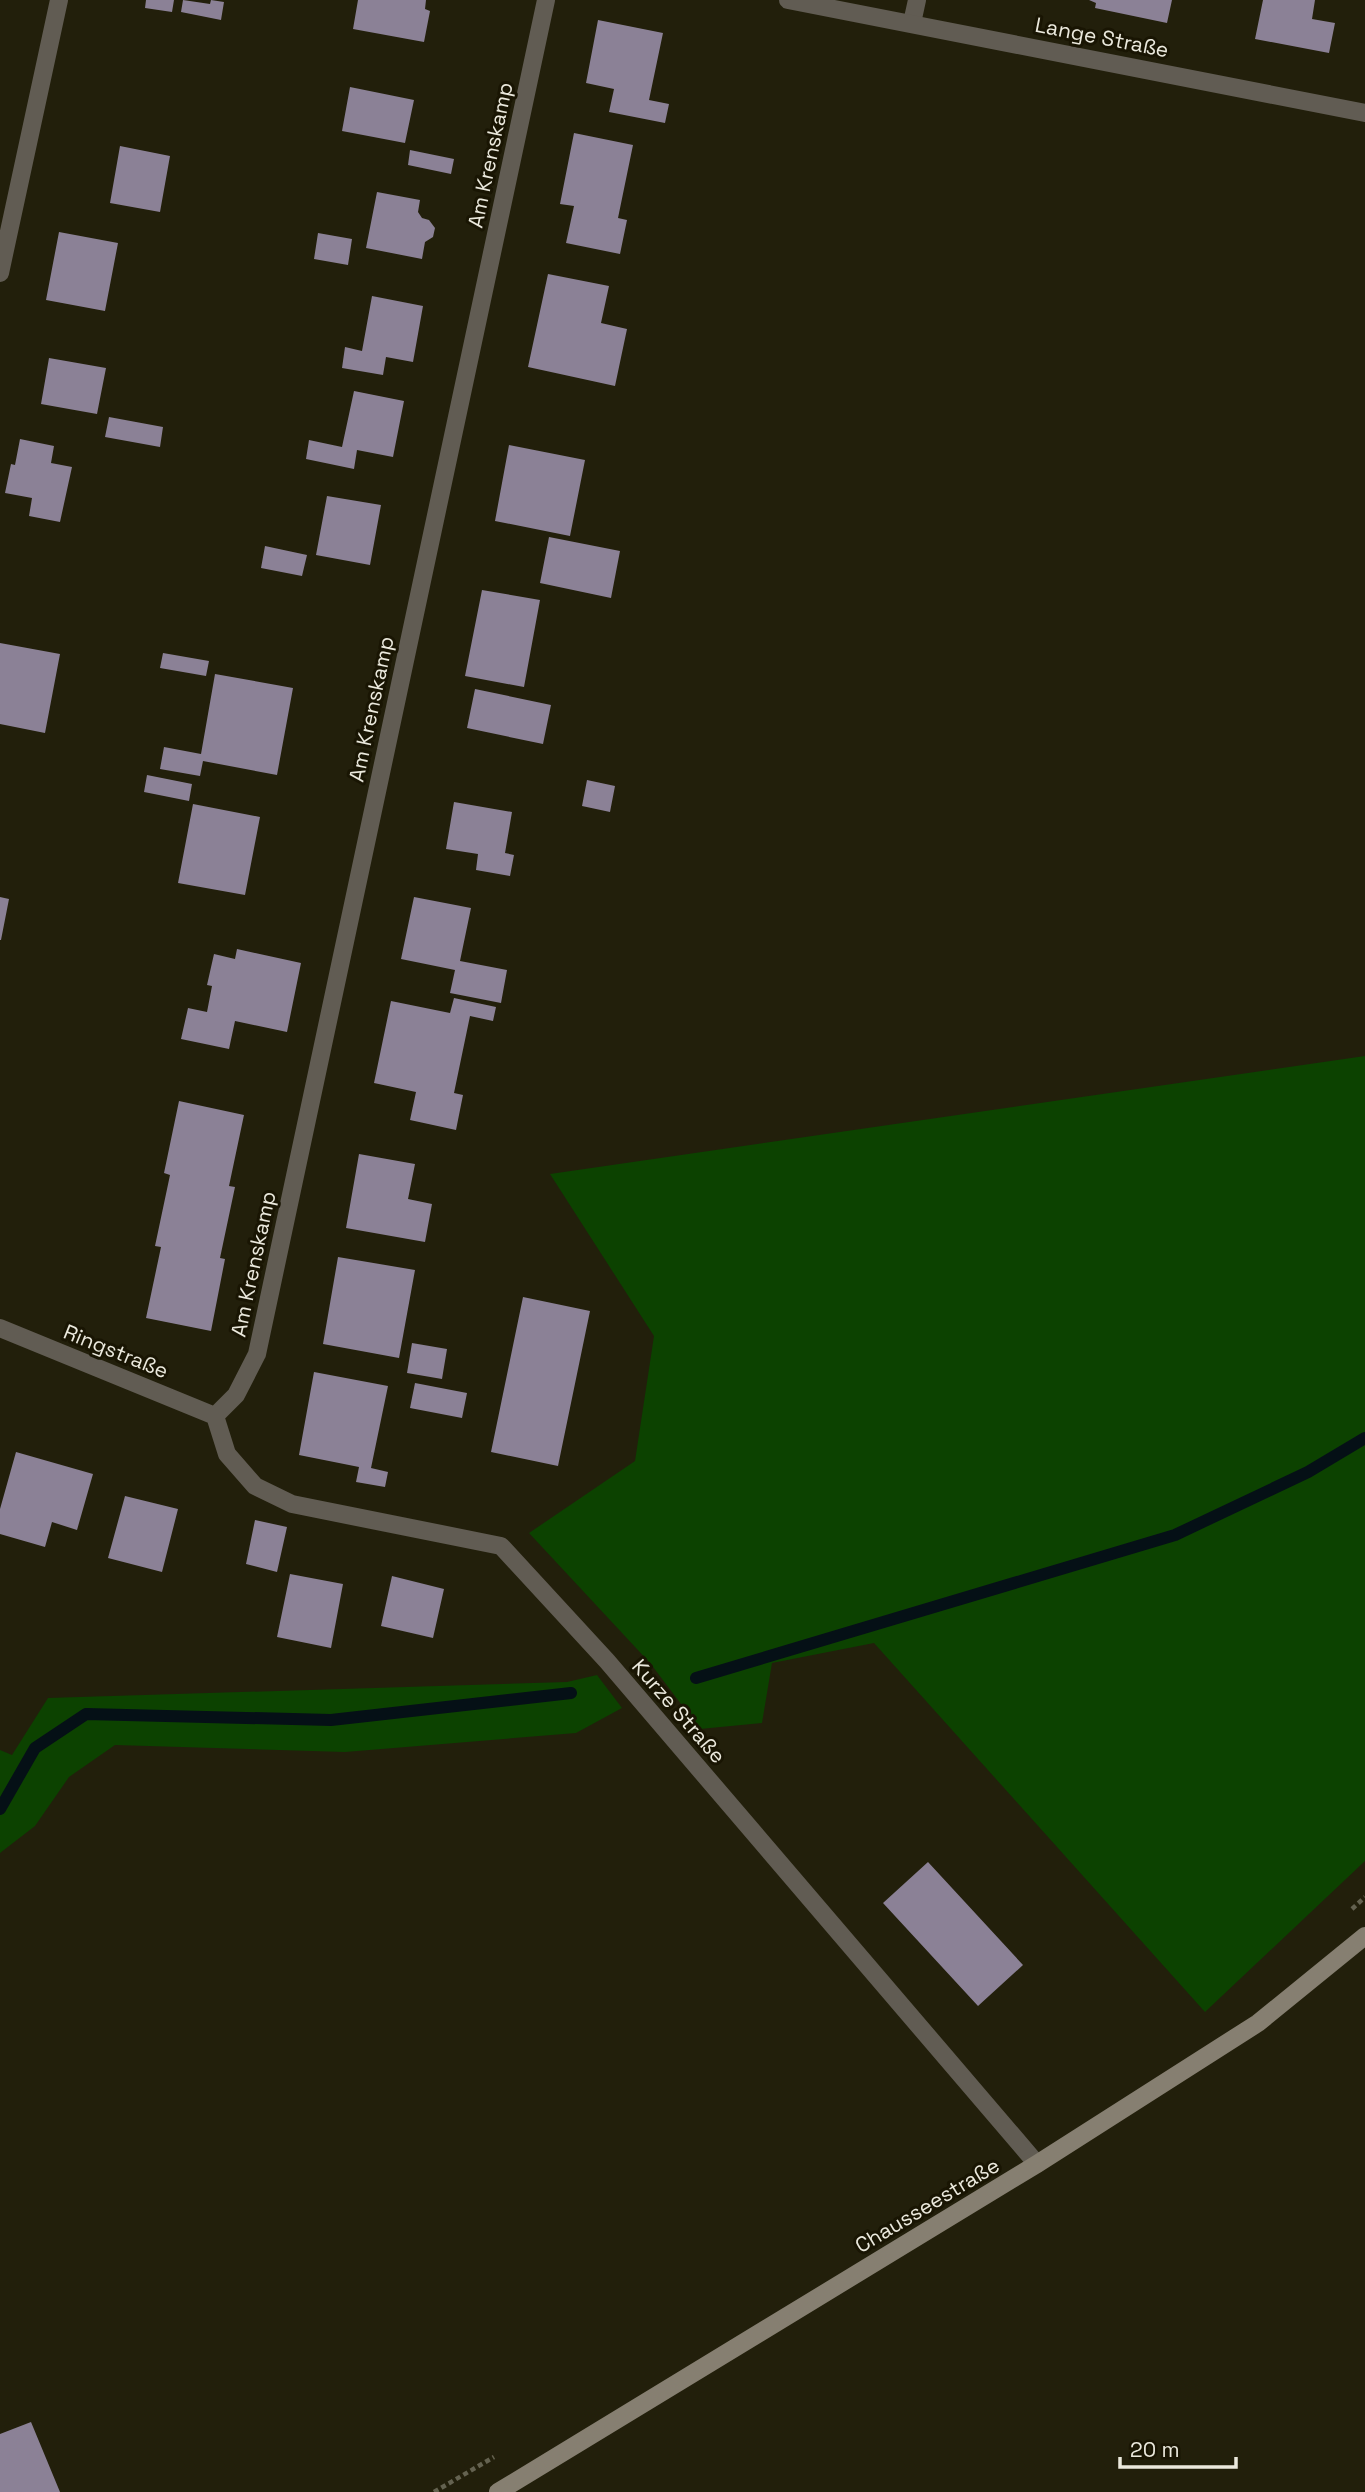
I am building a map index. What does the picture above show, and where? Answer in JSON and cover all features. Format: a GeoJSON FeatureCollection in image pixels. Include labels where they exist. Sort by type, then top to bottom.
{"type":"FeatureCollection","features":[{"type":"Feature","properties":{"kind":"main road","name":"Chausseestraße"},"geometry":{"type":"LineString","coordinates":[[498,2492],[1037,2164],[1258,2024],[1365,1936]]}},
{"type":"Feature","properties":{"kind":"street"},"geometry":{"type":"LineString","coordinates":[[0,273],[59,0]]}},
{"type":"Feature","properties":{"kind":"street","name":"Am Krenskamp"},"geometry":{"type":"LineString","coordinates":[[215,1416],[236,1395],[257,1354],[546,0]]}},
{"type":"Feature","properties":{"kind":"street","name":"Lange Straße"},"geometry":{"type":"LineString","coordinates":[[789,0],[1365,113]]}},
{"type":"Feature","properties":{"kind":"street"},"geometry":{"type":"LineString","coordinates":[[912,23],[917,0]]}},
{"type":"Feature","properties":{"kind":"street","name":"Ringstraße"},"geometry":{"type":"LineString","coordinates":[[0,1328],[215,1416]]}},
{"type":"Feature","properties":{"kind":"street","name":"Kurze Straße"},"geometry":{"type":"LineString","coordinates":[[215,1416],[227,1454],[256,1486],[292,1504],[500,1546],[607,1661],[1037,2164]]}},
{"type":"Feature","properties":{"kind":"green space"},"geometry":{"type":"Polygon","coordinates":[[[1365,1056],[1365,1861],[1205,2012],[874,1643],[772,1663],[762,1723],[700,1729],[650,1663],[529,1533],[635,1461],[654,1336],[550,1174],[1365,1056]]]}},
{"type":"Feature","properties":{"kind":"green space"},"geometry":{"type":"Polygon","coordinates":[[[597,1675],[622,1708],[576,1733],[345,1752],[115,1745],[69,1777],[35,1826],[0,1853],[0,1750],[12,1755],[48,1698],[567,1682],[597,1675]]]}},
{"type":"Feature","properties":{"kind":"building"},"geometry":{"type":"Polygon","coordinates":[[[146,0],[174,0],[172,12],[145,8],[146,0]]]}},
{"type":"Feature","properties":{"kind":"building"},"geometry":{"type":"Polygon","coordinates":[[[183,0],[210,4],[211,0],[224,2],[221,20],[181,12],[183,0]]]}},
{"type":"Feature","properties":{"kind":"building"},"geometry":{"type":"Polygon","coordinates":[[[358,0],[426,0],[425,9],[430,11],[424,42],[353,29],[358,0]]]}},
{"type":"Feature","properties":{"kind":"building"},"geometry":{"type":"Polygon","coordinates":[[[1089,0],[1172,0],[1167,23],[1095,8],[1096,3],[1089,0]]]}},
{"type":"Feature","properties":{"kind":"building"},"geometry":{"type":"Polygon","coordinates":[[[1263,0],[1315,0],[1312,19],[1335,23],[1329,53],[1255,39],[1263,0]]]}},
{"type":"Feature","properties":{"kind":"building"},"geometry":{"type":"Polygon","coordinates":[[[598,20],[663,33],[649,100],[669,104],[665,123],[609,112],[614,89],[586,83],[598,20]]]}},
{"type":"Feature","properties":{"kind":"building"},"geometry":{"type":"Polygon","coordinates":[[[350,87],[414,100],[405,143],[342,131],[350,87]]]}},
{"type":"Feature","properties":{"kind":"building"},"geometry":{"type":"Polygon","coordinates":[[[574,133],[633,145],[618,218],[627,220],[620,254],[566,243],[574,206],[560,204],[574,133]]]}},
{"type":"Feature","properties":{"kind":"building"},"geometry":{"type":"Polygon","coordinates":[[[120,146],[170,156],[160,212],[110,203],[120,146]]]}},
{"type":"Feature","properties":{"kind":"building"},"geometry":{"type":"Polygon","coordinates":[[[410,150],[454,159],[451,174],[408,165],[410,150]]]}},
{"type":"Feature","properties":{"kind":"building"},"geometry":{"type":"Polygon","coordinates":[[[377,192],[420,200],[418,212],[435,228],[433,237],[425,242],[422,259],[366,248],[377,192]]]}},
{"type":"Feature","properties":{"kind":"building"},"geometry":{"type":"Polygon","coordinates":[[[59,232],[118,243],[105,311],[46,300],[59,232]]]}},
{"type":"Feature","properties":{"kind":"building"},"geometry":{"type":"Polygon","coordinates":[[[318,233],[352,239],[348,265],[314,259],[318,233]]]}},
{"type":"Feature","properties":{"kind":"building"},"geometry":{"type":"Polygon","coordinates":[[[548,274],[609,286],[601,323],[627,329],[615,386],[528,367],[548,274]]]}},
{"type":"Feature","properties":{"kind":"building"},"geometry":{"type":"Polygon","coordinates":[[[372,296],[423,306],[413,362],[386,357],[383,375],[342,368],[345,347],[362,351],[372,296]]]}},
{"type":"Feature","properties":{"kind":"building"},"geometry":{"type":"Polygon","coordinates":[[[49,358],[106,368],[97,414],[41,404],[49,358]]]}},
{"type":"Feature","properties":{"kind":"building"},"geometry":{"type":"Polygon","coordinates":[[[354,391],[404,401],[393,457],[357,450],[354,469],[306,459],[309,440],[342,447],[354,391]]]}},
{"type":"Feature","properties":{"kind":"building"},"geometry":{"type":"Polygon","coordinates":[[[109,417],[163,427],[160,447],[105,437],[109,417]]]}},
{"type":"Feature","properties":{"kind":"building"},"geometry":{"type":"Polygon","coordinates":[[[20,439],[54,446],[51,463],[72,467],[60,522],[29,516],[32,498],[5,493],[11,464],[15,465],[20,439]]]}},
{"type":"Feature","properties":{"kind":"building"},"geometry":{"type":"Polygon","coordinates":[[[509,445],[585,460],[570,536],[495,521],[509,445]]]}},
{"type":"Feature","properties":{"kind":"building"},"geometry":{"type":"Polygon","coordinates":[[[327,496],[381,505],[370,565],[316,555],[327,496]]]}},
{"type":"Feature","properties":{"kind":"building"},"geometry":{"type":"Polygon","coordinates":[[[549,537],[620,551],[611,598],[540,583],[549,537]]]}},
{"type":"Feature","properties":{"kind":"building"},"geometry":{"type":"Polygon","coordinates":[[[265,546],[307,555],[302,576],[261,568],[265,546]]]}},
{"type":"Feature","properties":{"kind":"building"},"geometry":{"type":"Polygon","coordinates":[[[482,590],[540,600],[524,687],[465,676],[482,590]]]}},
{"type":"Feature","properties":{"kind":"building"},"geometry":{"type":"Polygon","coordinates":[[[0,643],[60,654],[45,733],[0,724],[0,643]]]}},
{"type":"Feature","properties":{"kind":"building"},"geometry":{"type":"Polygon","coordinates":[[[163,653],[209,661],[206,676],[160,668],[163,653]]]}},
{"type":"Feature","properties":{"kind":"building"},"geometry":{"type":"Polygon","coordinates":[[[215,674],[293,688],[277,775],[203,761],[200,776],[160,769],[164,747],[201,754],[215,674]]]}},
{"type":"Feature","properties":{"kind":"building"},"geometry":{"type":"Polygon","coordinates":[[[475,689],[551,705],[543,744],[467,728],[475,689]]]}},
{"type":"Feature","properties":{"kind":"building"},"geometry":{"type":"Polygon","coordinates":[[[147,775],[192,784],[189,801],[144,792],[147,775]]]}},
{"type":"Feature","properties":{"kind":"building"},"geometry":{"type":"Polygon","coordinates":[[[587,780],[615,786],[610,812],[582,806],[587,780]]]}},
{"type":"Feature","properties":{"kind":"building"},"geometry":{"type":"Polygon","coordinates":[[[454,802],[512,812],[505,853],[514,855],[510,876],[476,870],[478,854],[446,849],[454,802]]]}},
{"type":"Feature","properties":{"kind":"building"},"geometry":{"type":"Polygon","coordinates":[[[193,804],[260,817],[245,895],[178,883],[193,804]]]}},
{"type":"Feature","properties":{"kind":"building"},"geometry":{"type":"Polygon","coordinates":[[[0,897],[9,899],[1,940],[0,940],[0,897]]]}},
{"type":"Feature","properties":{"kind":"building"},"geometry":{"type":"Polygon","coordinates":[[[414,897],[471,908],[460,961],[507,970],[501,1003],[450,993],[455,970],[401,959],[414,897]]]}},
{"type":"Feature","properties":{"kind":"building"},"geometry":{"type":"Polygon","coordinates":[[[237,949],[301,963],[287,1032],[235,1021],[229,1049],[181,1039],[188,1008],[207,1012],[212,986],[207,985],[214,954],[235,959],[237,949]]]}},
{"type":"Feature","properties":{"kind":"building"},"geometry":{"type":"Polygon","coordinates":[[[454,998],[496,1007],[493,1021],[470,1016],[454,1093],[463,1095],[456,1130],[410,1120],[416,1092],[374,1083],[391,1001],[450,1013],[454,998]]]}},
{"type":"Feature","properties":{"kind":"building"},"geometry":{"type":"Polygon","coordinates":[[[179,1101],[244,1115],[229,1186],[235,1187],[220,1258],[225,1259],[211,1331],[146,1318],[161,1247],[155,1246],[170,1175],[164,1173],[179,1101]]]}},
{"type":"Feature","properties":{"kind":"building"},"geometry":{"type":"Polygon","coordinates":[[[359,1154],[415,1164],[408,1199],[432,1204],[425,1242],[346,1228],[359,1154]]]}},
{"type":"Feature","properties":{"kind":"building"},"geometry":{"type":"Polygon","coordinates":[[[338,1257],[415,1270],[399,1358],[323,1344],[338,1257]]]}},
{"type":"Feature","properties":{"kind":"building"},"geometry":{"type":"Polygon","coordinates":[[[523,1297],[590,1311],[558,1466],[491,1452],[523,1297]]]}},
{"type":"Feature","properties":{"kind":"building"},"geometry":{"type":"Polygon","coordinates":[[[412,1343],[447,1349],[442,1379],[407,1373],[412,1343]]]}},
{"type":"Feature","properties":{"kind":"building"},"geometry":{"type":"Polygon","coordinates":[[[314,1372],[388,1386],[371,1468],[388,1472],[385,1487],[356,1482],[359,1467],[299,1455],[314,1372]]]}},
{"type":"Feature","properties":{"kind":"building"},"geometry":{"type":"Polygon","coordinates":[[[415,1383],[467,1393],[462,1418],[410,1408],[415,1383]]]}},
{"type":"Feature","properties":{"kind":"building"},"geometry":{"type":"Polygon","coordinates":[[[16,1452],[93,1474],[77,1530],[52,1522],[45,1547],[0,1534],[0,1509],[16,1452]]]}},
{"type":"Feature","properties":{"kind":"building"},"geometry":{"type":"Polygon","coordinates":[[[125,1496],[178,1509],[162,1572],[108,1558],[125,1496]]]}},
{"type":"Feature","properties":{"kind":"building"},"geometry":{"type":"Polygon","coordinates":[[[255,1520],[287,1527],[277,1572],[246,1564],[255,1520]]]}},
{"type":"Feature","properties":{"kind":"building"},"geometry":{"type":"Polygon","coordinates":[[[290,1574],[343,1584],[331,1648],[277,1637],[290,1574]]]}},
{"type":"Feature","properties":{"kind":"building"},"geometry":{"type":"Polygon","coordinates":[[[392,1576],[444,1589],[433,1638],[381,1626],[392,1576]]]}},
{"type":"Feature","properties":{"kind":"building"},"geometry":{"type":"Polygon","coordinates":[[[928,1862],[1023,1965],[978,2006],[883,1903],[928,1862]]]}},
{"type":"Feature","properties":{"kind":"building"},"geometry":{"type":"Polygon","coordinates":[[[31,2422],[60,2492],[0,2492],[0,2434],[31,2422]]]}},
{"type":"Feature","properties":{"kind":"waterway"},"geometry":{"type":"LineString","coordinates":[[696,1678],[1175,1535],[1308,1472],[1365,1438]]}},
{"type":"Feature","properties":{"kind":"waterway"},"geometry":{"type":"LineString","coordinates":[[0,1809],[35,1748],[86,1714],[331,1720],[571,1693]]}}]}
